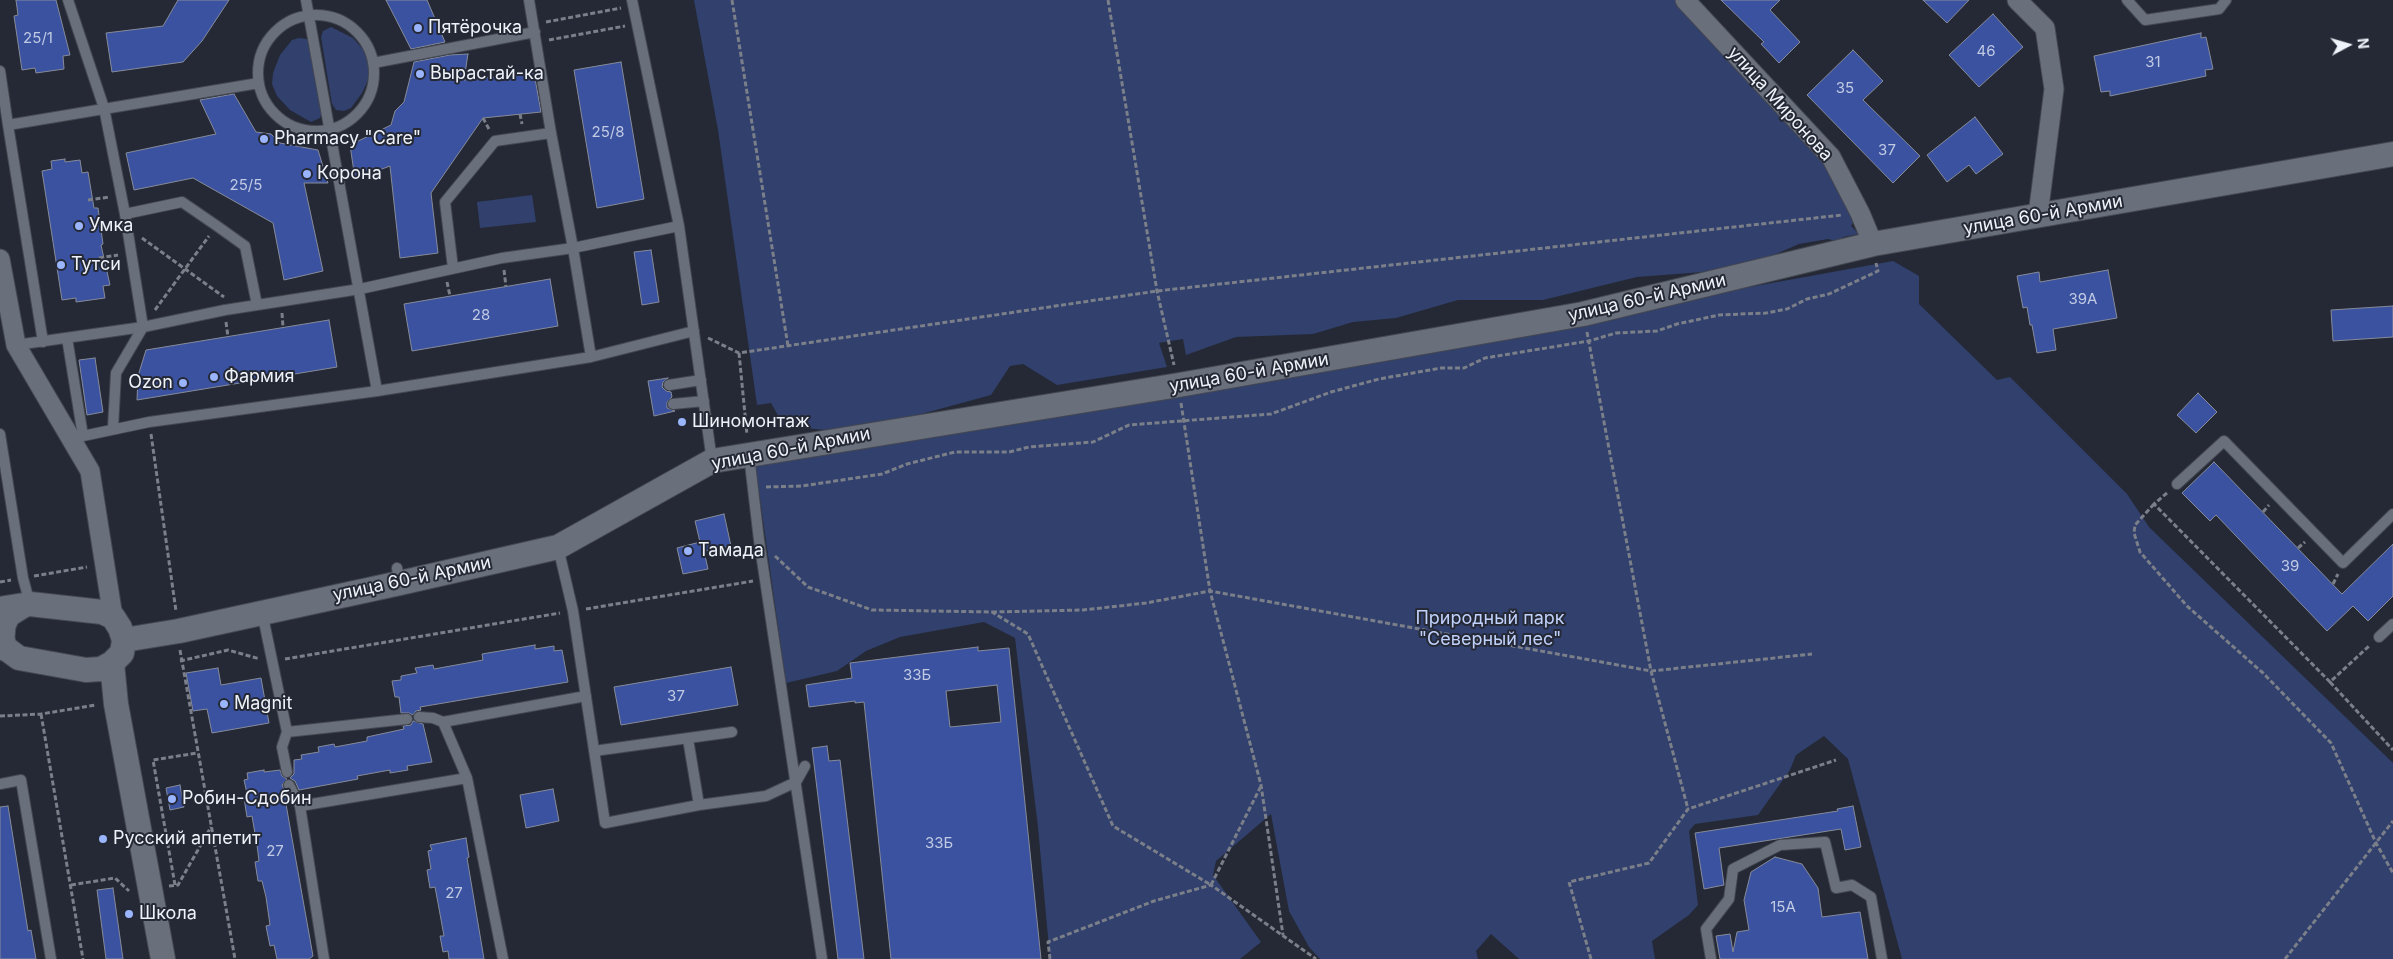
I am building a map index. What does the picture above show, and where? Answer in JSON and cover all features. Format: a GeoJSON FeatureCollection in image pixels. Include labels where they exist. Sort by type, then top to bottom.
{"type":"FeatureCollection","features":[{"type":"Feature","properties":{"kind":"street","name":"улица Миронова"},"geometry":{"type":"LineString","coordinates":[[1685,0],[1831,157],[1860,213],[1873,244]]}},
{"type":"Feature","properties":{"kind":"street"},"geometry":{"type":"LineString","coordinates":[[2017,0],[2045,28],[2054,89],[2038,215]]}},
{"type":"Feature","properties":{"kind":"street","name":"улица 60-й Армии"},"geometry":{"type":"LineString","coordinates":[[124,640],[179,631],[262,612],[399,576],[558,547],[712,461],[1179,385],[1584,314],[1873,244],[2393,154]]}},
{"type":"Feature","properties":{"kind":"street"},"geometry":{"type":"LineString","coordinates":[[0,258],[16,346],[90,471],[114,617],[124,640],[122,653],[112,663],[101,669],[86,670],[4,656],[8,622],[17,611],[30,604]]}},
{"type":"Feature","properties":{"kind":"street"},"geometry":{"type":"LineString","coordinates":[[0,610],[30,604],[102,612],[114,617]]}},
{"type":"Feature","properties":{"kind":"street"},"geometry":{"type":"LineString","coordinates":[[112,663],[116,704],[163,959]]}},
{"type":"Feature","properties":{"kind":"lane"},"geometry":{"type":"LineString","coordinates":[[69,0],[104,108],[125,214],[144,327],[116,373],[113,428]]}},
{"type":"Feature","properties":{"kind":"lane"},"geometry":{"type":"LineString","coordinates":[[306,0],[328,130],[360,289],[376,391]]}},
{"type":"Feature","properties":{"kind":"lane"},"geometry":{"type":"LineString","coordinates":[[529,0],[550,133],[573,248],[591,356]]}},
{"type":"Feature","properties":{"kind":"lane"},"geometry":{"type":"LineString","coordinates":[[2128,0],[2145,20],[2219,9],[2226,0]]}},
{"type":"Feature","properties":{"kind":"lane"},"geometry":{"type":"LineString","coordinates":[[632,3],[679,226],[712,461]]}},
{"type":"Feature","properties":{"kind":"lane"},"geometry":{"type":"LineString","coordinates":[[308,16],[326,16],[343,21],[357,32],[368,46],[374,63],[374,80],[369,98],[359,113],[345,124],[328,130],[310,131],[292,126],[277,115],[265,100],[259,83],[259,64],[270,39],[291,21],[308,16]]}},
{"type":"Feature","properties":{"kind":"lane"},"geometry":{"type":"LineString","coordinates":[[374,63],[535,33]]}},
{"type":"Feature","properties":{"kind":"lane"},"geometry":{"type":"LineString","coordinates":[[0,71],[43,342]]}},
{"type":"Feature","properties":{"kind":"lane"},"geometry":{"type":"LineString","coordinates":[[8,125],[259,83]]}},
{"type":"Feature","properties":{"kind":"lane"},"geometry":{"type":"LineString","coordinates":[[453,268],[445,202],[495,141],[550,133]]}},
{"type":"Feature","properties":{"kind":"lane"},"geometry":{"type":"LineString","coordinates":[[125,214],[182,202],[245,246],[257,305]]}},
{"type":"Feature","properties":{"kind":"lane"},"geometry":{"type":"LineString","coordinates":[[16,346],[144,327],[239,308],[360,289],[502,258],[573,248],[679,226]]}},
{"type":"Feature","properties":{"kind":"lane"},"geometry":{"type":"LineString","coordinates":[[83,436],[113,428],[149,422],[376,391],[591,356],[694,331]]}},
{"type":"Feature","properties":{"kind":"lane"},"geometry":{"type":"LineString","coordinates":[[67,338],[90,471]]}},
{"type":"Feature","properties":{"kind":"lane"},"geometry":{"type":"LineString","coordinates":[[669,385],[701,380]]}},
{"type":"Feature","properties":{"kind":"lane"},"geometry":{"type":"LineString","coordinates":[[673,404],[704,401]]}},
{"type":"Feature","properties":{"kind":"lane"},"geometry":{"type":"LineString","coordinates":[[0,434],[23,578],[30,604]]}},
{"type":"Feature","properties":{"kind":"lane"},"geometry":{"type":"LineString","coordinates":[[2177,484],[2224,441],[2343,563],[2393,514]]}},
{"type":"Feature","properties":{"kind":"lane"},"geometry":{"type":"LineString","coordinates":[[749,454],[759,540],[822,959]]}},
{"type":"Feature","properties":{"kind":"lane"},"geometry":{"type":"LineString","coordinates":[[558,547],[573,611],[605,823],[699,805],[766,796],[796,782],[805,766]]}},
{"type":"Feature","properties":{"kind":"lane"},"geometry":{"type":"LineString","coordinates":[[262,612],[287,732],[282,747],[287,772]]}},
{"type":"Feature","properties":{"kind":"lane"},"geometry":{"type":"LineString","coordinates":[[2379,637],[2393,624]]}},
{"type":"Feature","properties":{"kind":"lane"},"geometry":{"type":"LineString","coordinates":[[418,717],[433,718],[443,722],[586,696]]}},
{"type":"Feature","properties":{"kind":"lane"},"geometry":{"type":"LineString","coordinates":[[287,732],[408,719]]}},
{"type":"Feature","properties":{"kind":"lane"},"geometry":{"type":"LineString","coordinates":[[443,722],[466,778],[503,959]]}},
{"type":"Feature","properties":{"kind":"lane"},"geometry":{"type":"LineString","coordinates":[[594,751],[732,732]]}},
{"type":"Feature","properties":{"kind":"lane"},"geometry":{"type":"LineString","coordinates":[[688,739],[699,805]]}},
{"type":"Feature","properties":{"kind":"lane"},"geometry":{"type":"LineString","coordinates":[[300,806],[466,778]]}},
{"type":"Feature","properties":{"kind":"lane"},"geometry":{"type":"LineString","coordinates":[[0,784],[21,780],[51,959]]}},
{"type":"Feature","properties":{"kind":"lane"},"geometry":{"type":"LineString","coordinates":[[290,785],[300,806],[324,959]]}},
{"type":"Feature","properties":{"kind":"lane"},"geometry":{"type":"LineString","coordinates":[[1712,959],[1706,929],[1729,899],[1734,869],[1780,845],[1825,842],[1836,888],[1852,885],[1871,897],[1882,959]]}},
{"type":"Feature","properties":{"kind":"path"},"geometry":{"type":"LineString","coordinates":[[732,0],[788,346]]}},
{"type":"Feature","properties":{"kind":"path"},"geometry":{"type":"LineString","coordinates":[[1108,0],[1157,292],[1179,385],[1210,591],[1261,785],[1283,935]]}},
{"type":"Feature","properties":{"kind":"path"},"geometry":{"type":"LineString","coordinates":[[535,33],[632,3]]}},
{"type":"Feature","properties":{"kind":"path"},"geometry":{"type":"LineString","coordinates":[[535,33],[636,24]]}},
{"type":"Feature","properties":{"kind":"path"},"geometry":{"type":"LineString","coordinates":[[88,200],[121,195]]}},
{"type":"Feature","properties":{"kind":"path"},"geometry":{"type":"LineString","coordinates":[[694,331],[740,353],[1157,292],[1860,213]]}},
{"type":"Feature","properties":{"kind":"path"},"geometry":{"type":"LineString","coordinates":[[144,327],[216,226]]}},
{"type":"Feature","properties":{"kind":"path"},"geometry":{"type":"LineString","coordinates":[[127,227],[239,308]]}},
{"type":"Feature","properties":{"kind":"path"},"geometry":{"type":"LineString","coordinates":[[753,486],[802,486],[882,474],[907,464],[956,452],[1009,452],[1029,447],[1093,442],[1129,425],[1271,414],[1331,392],[1379,379],[1441,368],[1464,368],[1485,358],[1589,341],[1616,333],[1657,331],[1677,324],[1719,315],[1766,313],[1787,309],[1807,299],[1829,294],[1878,271],[1873,244]]}},
{"type":"Feature","properties":{"kind":"path"},"geometry":{"type":"LineString","coordinates":[[98,258],[131,253]]}},
{"type":"Feature","properties":{"kind":"path"},"geometry":{"type":"LineString","coordinates":[[1584,314],[1651,671],[1688,809]]}},
{"type":"Feature","properties":{"kind":"path"},"geometry":{"type":"LineString","coordinates":[[740,353],[749,454]]}},
{"type":"Feature","properties":{"kind":"path"},"geometry":{"type":"LineString","coordinates":[[149,422],[179,631],[180,661],[236,959]]}},
{"type":"Feature","properties":{"kind":"path"},"geometry":{"type":"LineString","coordinates":[[2177,484],[2154,504],[2135,525],[2134,533],[2140,552],[2187,606],[2263,673],[2331,744],[2376,843],[2393,873]]}},
{"type":"Feature","properties":{"kind":"path"},"geometry":{"type":"LineString","coordinates":[[2154,504],[2330,682],[2393,750]]}},
{"type":"Feature","properties":{"kind":"path"},"geometry":{"type":"LineString","coordinates":[[759,540],[808,587],[872,610],[992,612],[1083,610],[1146,603],[1210,591],[1651,671],[1812,654]]}},
{"type":"Feature","properties":{"kind":"path"},"geometry":{"type":"LineString","coordinates":[[0,582],[105,564]]}},
{"type":"Feature","properties":{"kind":"path"},"geometry":{"type":"LineString","coordinates":[[180,661],[228,650],[272,662],[766,578]]}},
{"type":"Feature","properties":{"kind":"path"},"geometry":{"type":"LineString","coordinates":[[992,612],[1028,634],[1113,826],[1211,885],[1316,959]]}},
{"type":"Feature","properties":{"kind":"path"},"geometry":{"type":"LineString","coordinates":[[2330,682],[2379,637]]}},
{"type":"Feature","properties":{"kind":"path"},"geometry":{"type":"LineString","coordinates":[[0,716],[41,714],[97,705],[99,714]]}},
{"type":"Feature","properties":{"kind":"path"},"geometry":{"type":"LineString","coordinates":[[41,714],[83,959]]}},
{"type":"Feature","properties":{"kind":"path"},"geometry":{"type":"LineString","coordinates":[[175,885],[153,760],[197,754]]}},
{"type":"Feature","properties":{"kind":"path"},"geometry":{"type":"LineString","coordinates":[[1591,959],[1569,882],[1649,863],[1688,809],[1836,760]]}},
{"type":"Feature","properties":{"kind":"path"},"geometry":{"type":"LineString","coordinates":[[1050,959],[1048,942],[1154,901],[1211,885],[1261,785]]}},
{"type":"Feature","properties":{"kind":"path"},"geometry":{"type":"LineString","coordinates":[[2285,959],[2393,822]]}},
{"type":"Feature","properties":{"kind":"path"},"geometry":{"type":"LineString","coordinates":[[129,883],[131,892]]}},
{"type":"Feature","properties":{"kind":"green space"},"geometry":{"type":"Polygon","coordinates":[[[694,0],[1685,0],[1831,157],[1860,213],[1851,226],[1859,234],[1843,237],[1840,242],[1828,239],[1799,244],[1742,269],[1637,277],[1543,300],[1458,300],[1396,318],[1353,322],[1313,334],[1236,337],[1186,355],[1183,339],[1159,343],[1167,367],[1057,385],[1023,364],[1010,366],[991,395],[914,416],[826,430],[784,426],[771,403],[757,405],[718,130],[694,0]]]}},
{"type":"Feature","properties":{"kind":"green space"},"geometry":{"type":"Polygon","coordinates":[[[331,27],[353,38],[366,53],[370,65],[370,76],[362,93],[351,108],[344,111],[336,110],[332,104],[321,37],[323,31],[331,27]]]}},
{"type":"Feature","properties":{"kind":"green space"},"geometry":{"type":"Polygon","coordinates":[[[299,38],[307,39],[311,45],[322,112],[320,118],[311,122],[290,110],[277,96],[272,84],[273,73],[280,55],[292,40],[299,38]]]}},
{"type":"Feature","properties":{"kind":"green space"},"geometry":{"type":"Polygon","coordinates":[[[532,195],[536,222],[480,228],[477,202],[532,195]]]}},
{"type":"Feature","properties":{"kind":"green space","name":"Природный парк \"Северный лес\""},"geometry":{"type":"Polygon","coordinates":[[[1893,261],[1919,276],[1919,304],[1997,380],[2010,377],[2127,494],[2149,527],[2393,763],[2393,959],[1902,959],[1848,759],[1824,736],[1796,755],[1790,770],[1758,815],[1695,824],[1689,831],[1698,905],[1689,915],[1652,941],[1655,959],[1519,959],[1491,934],[1476,951],[1478,959],[1320,959],[1309,947],[1289,911],[1271,814],[1216,861],[1213,875],[1261,942],[1240,959],[1050,959],[1038,827],[1015,638],[984,622],[900,637],[866,651],[837,671],[786,683],[755,463],[1221,383],[1893,261]]]}},
{"type":"Feature","properties":{"kind":"building"},"geometry":{"type":"Polygon","coordinates":[[[16,0],[56,0],[70,55],[63,56],[64,69],[36,73],[35,68],[22,70],[14,16],[18,15],[16,0]]]}},
{"type":"Feature","properties":{"kind":"building"},"geometry":{"type":"Polygon","coordinates":[[[178,0],[229,0],[202,41],[183,62],[112,72],[106,33],[163,26],[178,0]]]}},
{"type":"Feature","properties":{"kind":"building"},"geometry":{"type":"Polygon","coordinates":[[[386,0],[427,0],[445,42],[411,49],[386,0]]]}},
{"type":"Feature","properties":{"kind":"building"},"geometry":{"type":"Polygon","coordinates":[[[1721,0],[1780,0],[1770,10],[1800,42],[1779,63],[1761,44],[1764,42],[1721,0]]]}},
{"type":"Feature","properties":{"kind":"building"},"geometry":{"type":"Polygon","coordinates":[[[1923,0],[1969,0],[1947,23],[1923,0]]]}},
{"type":"Feature","properties":{"kind":"building"},"geometry":{"type":"Polygon","coordinates":[[[1993,14],[2023,47],[1979,87],[1949,55],[1993,14]]]}},
{"type":"Feature","properties":{"kind":"building"},"geometry":{"type":"Polygon","coordinates":[[[2201,33],[2201,38],[2206,37],[2213,69],[2205,70],[2206,76],[2110,96],[2110,91],[2101,92],[2094,56],[2201,33]]]}},
{"type":"Feature","properties":{"kind":"building"},"geometry":{"type":"Polygon","coordinates":[[[1853,50],[1883,81],[1863,100],[1920,156],[1893,183],[1807,95],[1853,50]]]}},
{"type":"Feature","properties":{"kind":"building"},"geometry":{"type":"Polygon","coordinates":[[[468,54],[464,80],[534,73],[541,112],[483,118],[431,193],[438,253],[400,258],[390,166],[355,179],[350,145],[391,125],[395,111],[404,102],[414,62],[450,55],[468,54]]]}},
{"type":"Feature","properties":{"kind":"building"},"geometry":{"type":"Polygon","coordinates":[[[621,62],[644,199],[597,208],[574,70],[621,62]]]}},
{"type":"Feature","properties":{"kind":"building"},"geometry":{"type":"Polygon","coordinates":[[[234,94],[256,132],[271,134],[280,143],[318,150],[328,183],[304,183],[323,271],[284,280],[273,223],[193,178],[134,190],[126,153],[216,134],[200,100],[234,94]]]}},
{"type":"Feature","properties":{"kind":"building"},"geometry":{"type":"Polygon","coordinates":[[[1975,117],[2003,154],[1976,174],[1969,165],[1947,182],[1927,155],[1975,117]]]}},
{"type":"Feature","properties":{"kind":"building"},"geometry":{"type":"Polygon","coordinates":[[[65,159],[65,162],[80,160],[82,173],[88,172],[94,208],[98,208],[103,244],[101,245],[110,285],[103,286],[105,298],[76,302],[76,298],[62,300],[42,171],[52,169],[51,161],[65,159]]]}},
{"type":"Feature","properties":{"kind":"building"},"geometry":{"type":"Polygon","coordinates":[[[651,250],[659,302],[642,305],[634,252],[651,250]]]}},
{"type":"Feature","properties":{"kind":"building"},"geometry":{"type":"Polygon","coordinates":[[[2108,270],[2117,318],[2053,329],[2056,350],[2037,353],[2027,307],[2023,308],[2017,276],[2039,272],[2040,282],[2108,270]]]}},
{"type":"Feature","properties":{"kind":"building"},"geometry":{"type":"Polygon","coordinates":[[[550,279],[558,326],[412,351],[404,304],[550,279]]]}},
{"type":"Feature","properties":{"kind":"building"},"geometry":{"type":"Polygon","coordinates":[[[2393,306],[2393,337],[2333,341],[2331,310],[2393,306]]]}},
{"type":"Feature","properties":{"kind":"building"},"geometry":{"type":"Polygon","coordinates":[[[329,320],[337,367],[137,400],[138,376],[146,350],[329,320]]]}},
{"type":"Feature","properties":{"kind":"building"},"geometry":{"type":"Polygon","coordinates":[[[95,358],[103,412],[87,415],[79,360],[95,358]]]}},
{"type":"Feature","properties":{"kind":"building"},"geometry":{"type":"Polygon","coordinates":[[[668,378],[663,382],[662,387],[666,391],[671,392],[672,397],[667,402],[667,408],[675,411],[654,416],[648,381],[668,378]]]}},
{"type":"Feature","properties":{"kind":"building"},"geometry":{"type":"Polygon","coordinates":[[[2198,393],[2217,412],[2196,433],[2177,415],[2198,393]]]}},
{"type":"Feature","properties":{"kind":"building"},"geometry":{"type":"Polygon","coordinates":[[[2214,462],[2342,594],[2393,544],[2393,596],[2368,621],[2353,606],[2327,631],[2216,515],[2210,521],[2182,493],[2214,462]]]}},
{"type":"Feature","properties":{"kind":"building"},"geometry":{"type":"Polygon","coordinates":[[[724,514],[731,546],[704,551],[708,569],[683,574],[677,548],[700,542],[695,521],[724,514]]]}},
{"type":"Feature","properties":{"kind":"building"},"geometry":{"type":"Polygon","coordinates":[[[535,645],[535,649],[554,646],[554,651],[562,650],[568,682],[420,707],[421,710],[416,711],[413,715],[401,713],[399,697],[395,697],[392,681],[401,680],[401,676],[417,673],[415,668],[433,665],[434,669],[483,660],[482,654],[535,645]]]}},
{"type":"Feature","properties":{"kind":"building"},"geometry":{"type":"Polygon","coordinates":[[[978,647],[978,651],[1009,648],[1041,959],[891,959],[864,702],[855,703],[855,701],[809,707],[806,685],[852,678],[850,663],[978,647]],[[997,685],[946,691],[950,727],[1001,722],[997,685]]]}},
{"type":"Feature","properties":{"kind":"building"},"geometry":{"type":"Polygon","coordinates":[[[731,667],[738,705],[621,725],[614,687],[731,667]]]}},
{"type":"Feature","properties":{"kind":"building"},"geometry":{"type":"Polygon","coordinates":[[[218,668],[221,685],[261,678],[269,723],[212,733],[207,709],[193,711],[186,673],[218,668]]]}},
{"type":"Feature","properties":{"kind":"building"},"geometry":{"type":"Polygon","coordinates":[[[413,721],[423,724],[432,762],[407,766],[408,770],[390,773],[390,770],[357,776],[358,779],[299,790],[295,781],[290,778],[294,774],[294,760],[302,759],[301,755],[319,752],[318,747],[334,744],[335,747],[367,741],[367,737],[404,729],[403,726],[411,725],[413,721]]]}},
{"type":"Feature","properties":{"kind":"building"},"geometry":{"type":"Polygon","coordinates":[[[827,746],[829,761],[840,760],[864,959],[838,959],[812,748],[827,746]]]}},
{"type":"Feature","properties":{"kind":"building"},"geometry":{"type":"Polygon","coordinates":[[[264,770],[264,772],[280,770],[282,776],[287,779],[282,785],[287,796],[286,804],[313,956],[309,959],[277,959],[274,945],[270,946],[266,926],[270,925],[266,897],[262,881],[258,881],[255,862],[259,861],[252,816],[247,817],[244,798],[248,798],[244,780],[248,779],[247,773],[264,770]]]}},
{"type":"Feature","properties":{"kind":"building"},"geometry":{"type":"Polygon","coordinates":[[[180,785],[184,807],[170,810],[166,788],[180,785]]]}},
{"type":"Feature","properties":{"kind":"building"},"geometry":{"type":"Polygon","coordinates":[[[553,789],[559,821],[526,828],[520,795],[553,789]]]}},
{"type":"Feature","properties":{"kind":"building"},"geometry":{"type":"Polygon","coordinates":[[[8,806],[28,931],[31,930],[36,959],[0,959],[0,807],[8,806]]]}},
{"type":"Feature","properties":{"kind":"building"},"geometry":{"type":"Polygon","coordinates":[[[1853,806],[1861,847],[1845,850],[1841,829],[1719,848],[1724,885],[1704,889],[1695,833],[1838,811],[1837,809],[1853,806]]]}},
{"type":"Feature","properties":{"kind":"building"},"geometry":{"type":"Polygon","coordinates":[[[466,838],[469,857],[467,858],[484,959],[449,959],[448,951],[443,952],[440,936],[444,936],[435,887],[430,888],[427,870],[431,869],[428,851],[432,850],[430,845],[466,838]]]}},
{"type":"Feature","properties":{"kind":"building"},"geometry":{"type":"Polygon","coordinates":[[[1775,857],[1802,864],[1818,888],[1822,917],[1860,912],[1868,959],[1720,959],[1716,936],[1730,934],[1733,952],[1737,932],[1749,930],[1744,900],[1751,872],[1775,857]]]}},
{"type":"Feature","properties":{"kind":"building"},"geometry":{"type":"Polygon","coordinates":[[[113,888],[123,959],[106,959],[97,890],[113,888]]]}},
{"type":"Feature","properties":{"kind":"place","name":"Пятёрочка"},"geometry":{"type":"Point","coordinates":[418,28]}},
{"type":"Feature","properties":{"kind":"place","name":"Вырастай-ка"},"geometry":{"type":"Point","coordinates":[420,74]}},
{"type":"Feature","properties":{"kind":"place","name":"Pharmacy \"Care\""},"geometry":{"type":"Point","coordinates":[264,139]}},
{"type":"Feature","properties":{"kind":"place","name":"Корона"},"geometry":{"type":"Point","coordinates":[307,174]}},
{"type":"Feature","properties":{"kind":"place","name":"Умка"},"geometry":{"type":"Point","coordinates":[79,226]}},
{"type":"Feature","properties":{"kind":"place","name":"Тутси"},"geometry":{"type":"Point","coordinates":[61,265]}},
{"type":"Feature","properties":{"kind":"place","name":"Фармия"},"geometry":{"type":"Point","coordinates":[214,377]}},
{"type":"Feature","properties":{"kind":"place","name":"Ozon"},"geometry":{"type":"Point","coordinates":[183,383]}},
{"type":"Feature","properties":{"kind":"place","name":"Шиномонтаж"},"geometry":{"type":"Point","coordinates":[682,422]}},
{"type":"Feature","properties":{"kind":"place","name":"Тамада"},"geometry":{"type":"Point","coordinates":[688,551]}},
{"type":"Feature","properties":{"kind":"place","name":"Magnit"},"geometry":{"type":"Point","coordinates":[224,704]}},
{"type":"Feature","properties":{"kind":"place","name":"Робин-Сдобин"},"geometry":{"type":"Point","coordinates":[172,799]}},
{"type":"Feature","properties":{"kind":"place","name":"Русский аппетит"},"geometry":{"type":"Point","coordinates":[103,839]}},
{"type":"Feature","properties":{"kind":"place","name":"Школа"},"geometry":{"type":"Point","coordinates":[129,914]}}]}
